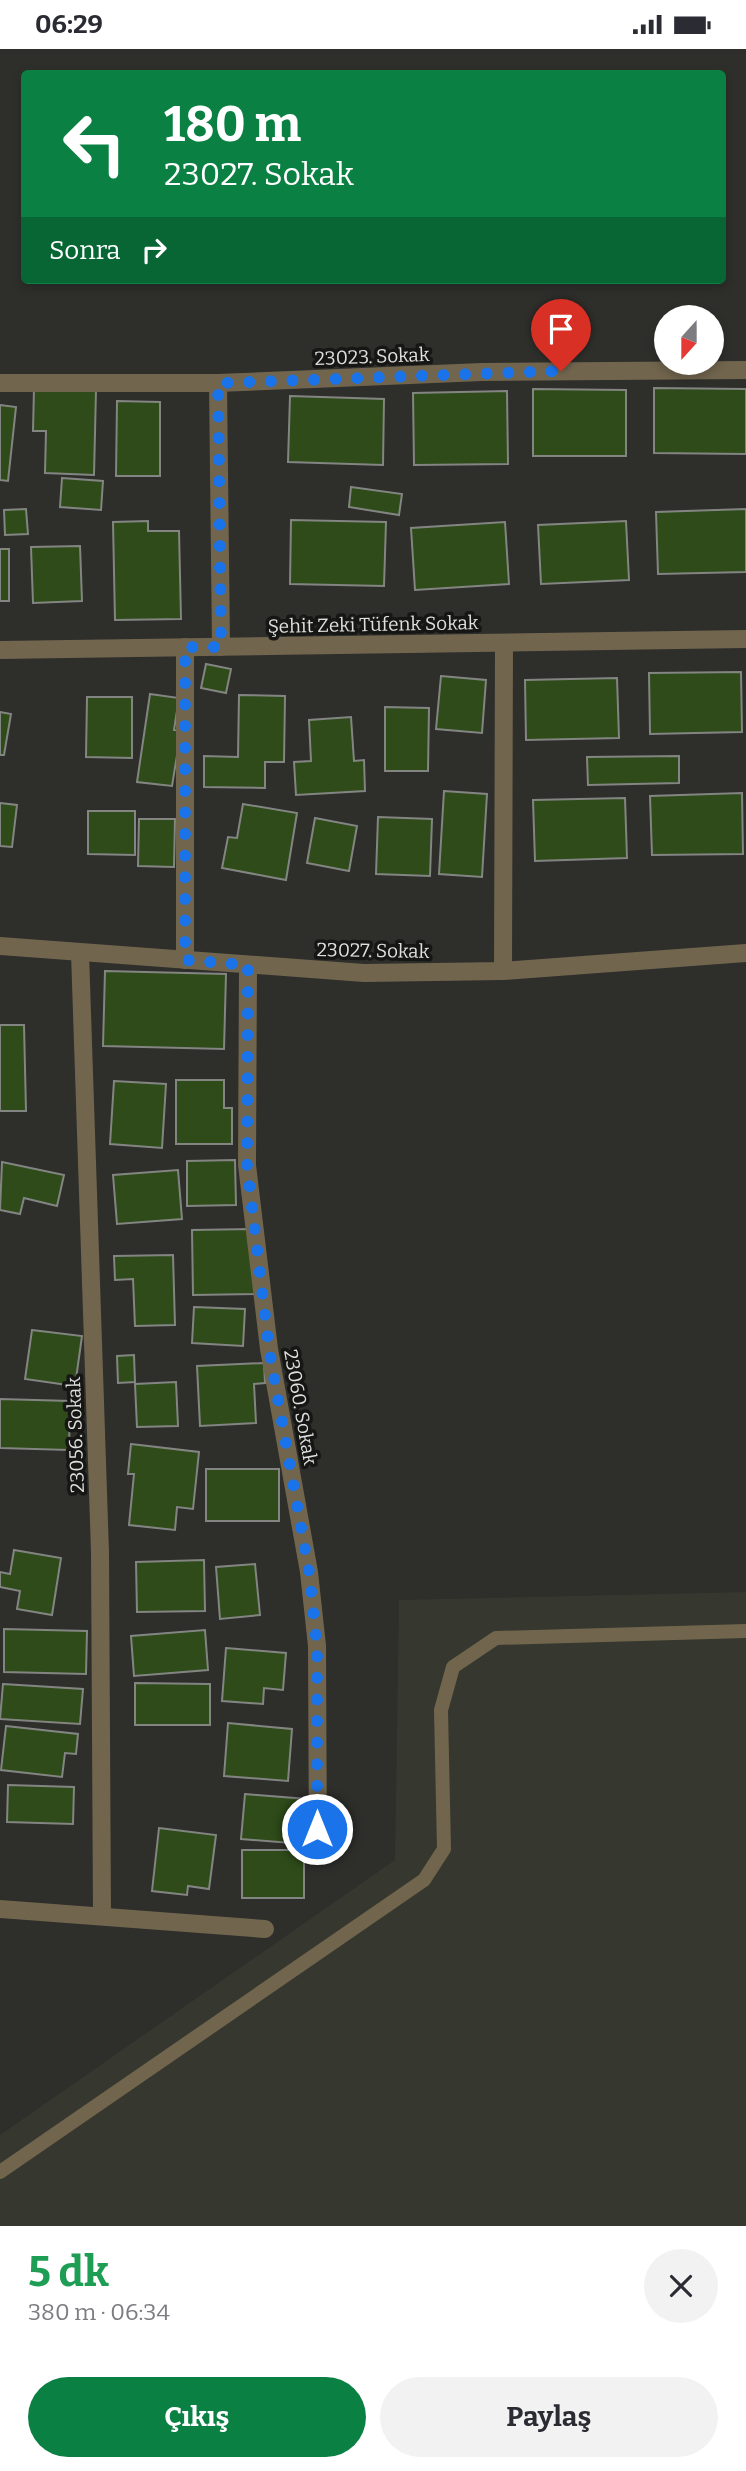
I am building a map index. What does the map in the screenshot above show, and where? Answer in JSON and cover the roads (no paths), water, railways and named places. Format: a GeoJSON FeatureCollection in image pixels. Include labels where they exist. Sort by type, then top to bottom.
{"type":"FeatureCollection","features":[{"type":"Feature","properties":{"kind":"street","name":"23023. Sokak"},"geometry":{"type":"LineString","coordinates":[[0,383],[218,383],[482,372],[746,370]]}},
{"type":"Feature","properties":{"kind":"street"},"geometry":{"type":"LineString","coordinates":[[218,383],[221,647]]}},
{"type":"Feature","properties":{"kind":"street","name":"Şehit Zeki Tüfenk Sokak"},"geometry":{"type":"LineString","coordinates":[[0,650],[746,639]]}},
{"type":"Feature","properties":{"kind":"street"},"geometry":{"type":"LineString","coordinates":[[503,971],[504,643]]}},
{"type":"Feature","properties":{"kind":"street"},"geometry":{"type":"LineString","coordinates":[[185,647],[185,960]]}},
{"type":"Feature","properties":{"kind":"street","name":"23027. Sokak"},"geometry":{"type":"LineString","coordinates":[[0,946],[364,974],[503,971],[746,953]]}},
{"type":"Feature","properties":{"kind":"street","name":"23056. Sokak"},"geometry":{"type":"LineString","coordinates":[[80,953],[100,1552],[102,1916]]}},
{"type":"Feature","properties":{"kind":"street","name":"23060. Sokak"},"geometry":{"type":"LineString","coordinates":[[248,965],[247,1165],[269,1349],[309,1572],[317,1646],[318,1855]]}},
{"type":"Feature","properties":{"kind":"street"},"geometry":{"type":"LineString","coordinates":[[0,1909],[265,1929]]}},
{"type":"Feature","properties":{"kind":"lane"},"geometry":{"type":"LineString","coordinates":[[0,2172],[424,1880],[444,1849],[441,1710],[453,1667],[496,1638],[746,1631]]}}]}
